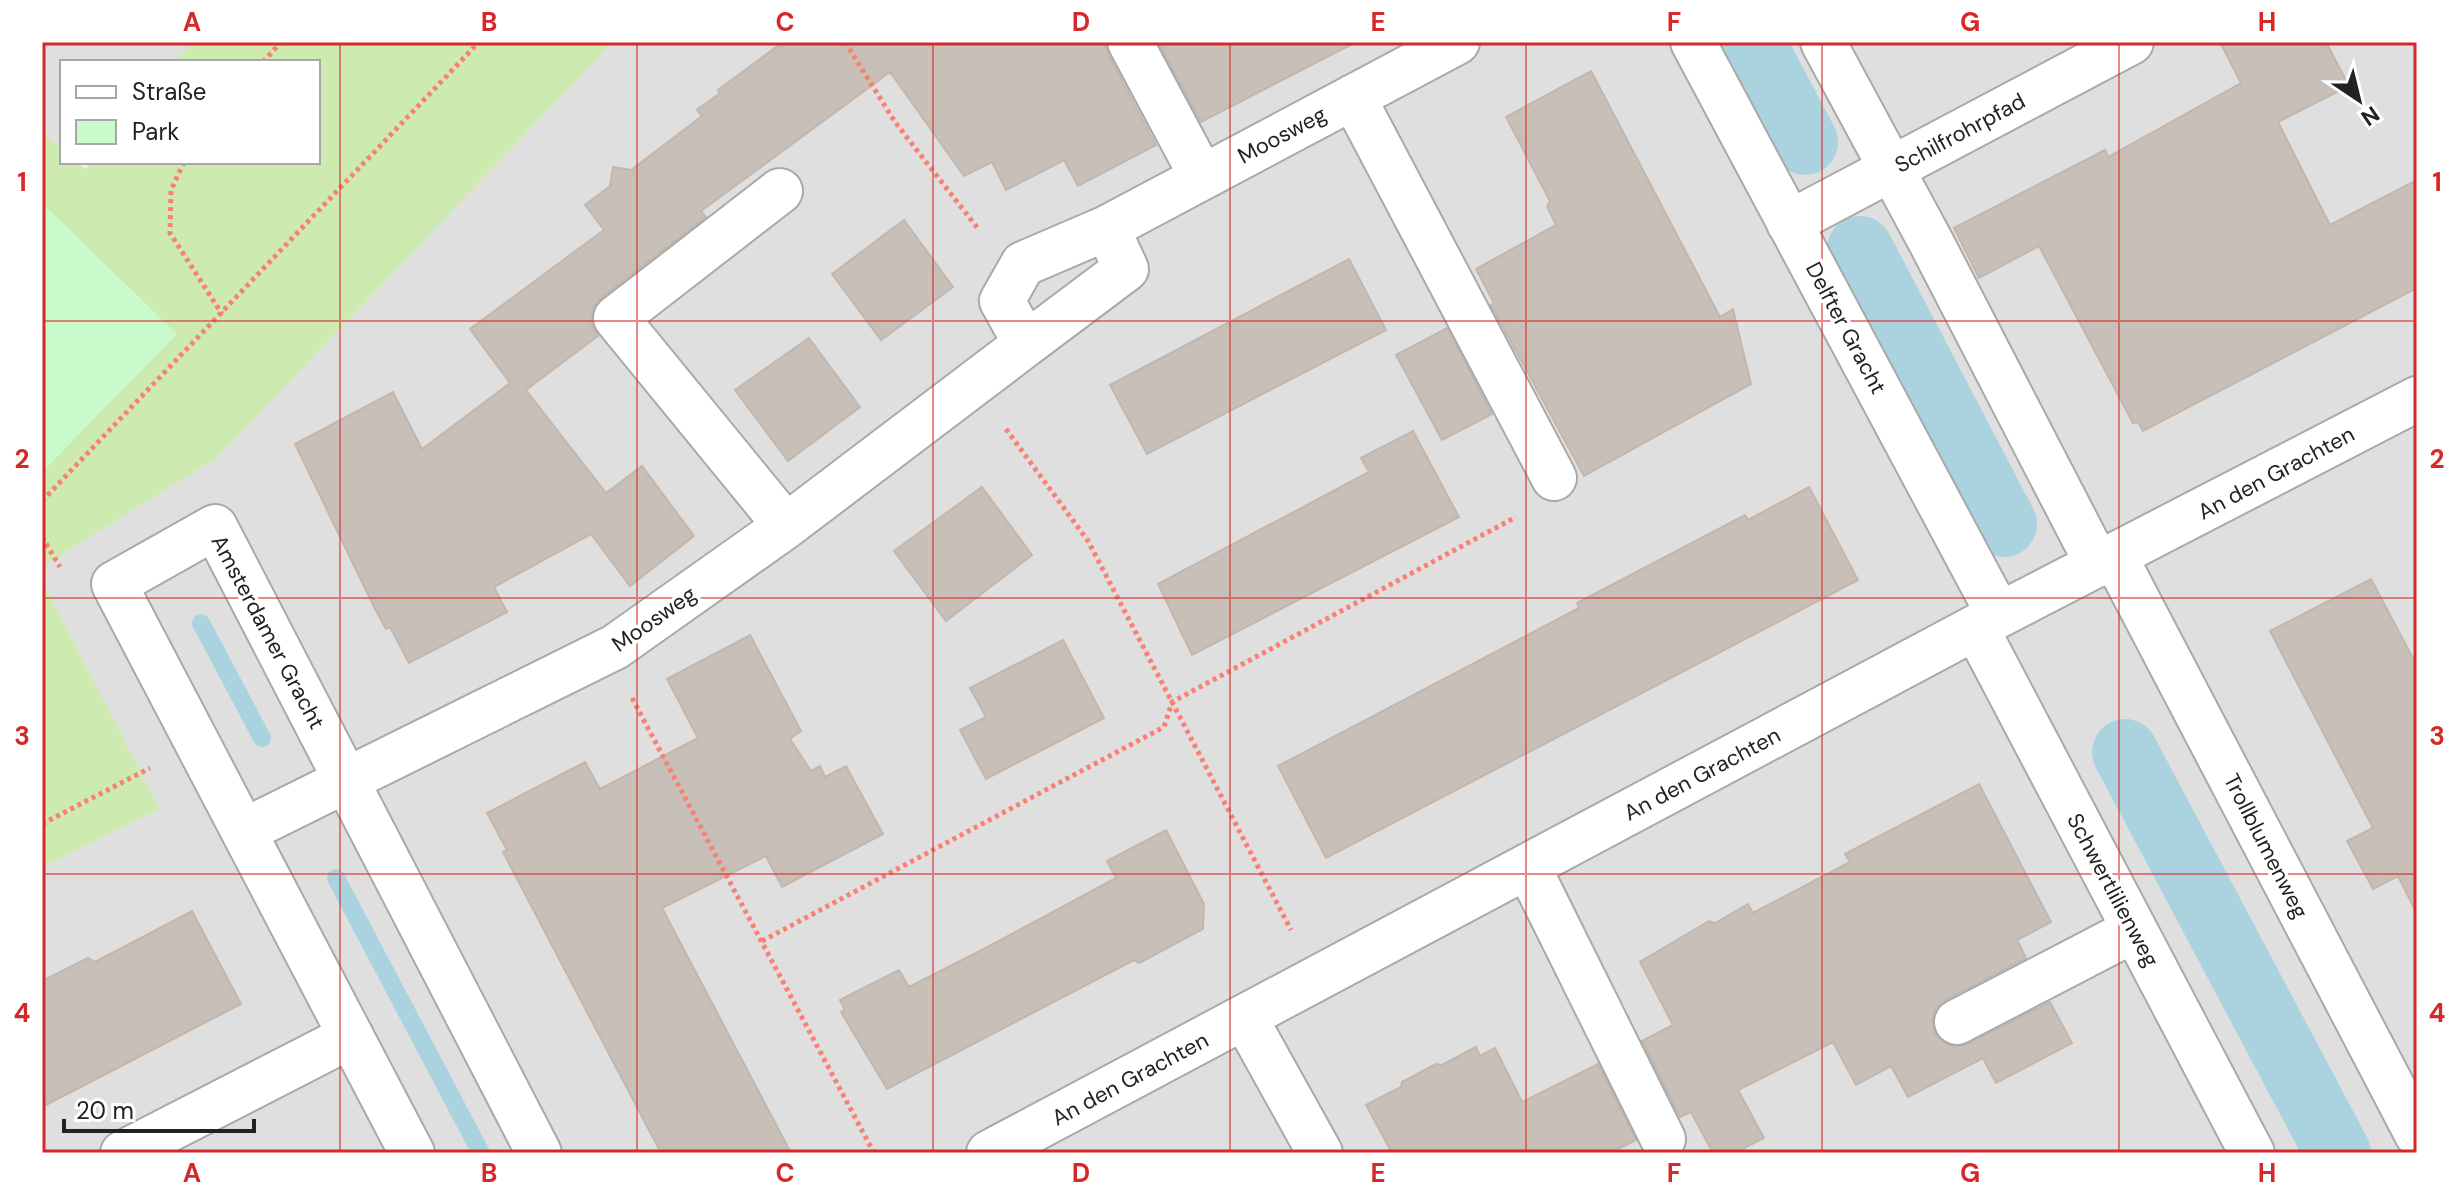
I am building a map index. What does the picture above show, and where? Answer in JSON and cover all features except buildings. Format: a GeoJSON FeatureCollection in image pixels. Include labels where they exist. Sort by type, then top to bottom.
{"type":"FeatureCollection","features":[{"type":"Feature","properties":{"kind":"street"},"geometry":{"type":"LineString","coordinates":[[1130,42],[1202,177]]}},
{"type":"Feature","properties":{"kind":"street","name":"Moosweg"},"geometry":{"type":"LineString","coordinates":[[1023,264],[1107,228],[1457,42]]}},
{"type":"Feature","properties":{"kind":"street","name":"Delfter Gracht"},"geometry":{"type":"LineString","coordinates":[[1693,42],[1789,223],[1988,621]]}},
{"type":"Feature","properties":{"kind":"street"},"geometry":{"type":"LineString","coordinates":[[1823,42],[2107,561]]}},
{"type":"Feature","properties":{"kind":"street","name":"Schilfrohrpfad"},"geometry":{"type":"LineString","coordinates":[[1789,223],[2131,42]]}},
{"type":"Feature","properties":{"kind":"street"},"geometry":{"type":"LineString","coordinates":[[1353,97],[1554,478]]}},
{"type":"Feature","properties":{"kind":"street"},"geometry":{"type":"LineString","coordinates":[[780,191],[616,318],[786,526]]}},
{"type":"Feature","properties":{"kind":"street","name":"Moosweg"},"geometry":{"type":"LineString","coordinates":[[244,831],[607,651],[786,526],[1126,269],[1107,228]]}},
{"type":"Feature","properties":{"kind":"street"},"geometry":{"type":"LineString","coordinates":[[1023,264],[1002,301],[1026,344]]}},
{"type":"Feature","properties":{"kind":"street","name":"An den Grachten"},"geometry":{"type":"LineString","coordinates":[[989,1153],[1988,621],[2417,399]]}},
{"type":"Feature","properties":{"kind":"street","name":"Amsterdamer Gracht"},"geometry":{"type":"LineString","coordinates":[[412,1153],[114,584],[215,527],[539,1153]]}},
{"type":"Feature","properties":{"kind":"street","name":"Trollblumenweg"},"geometry":{"type":"LineString","coordinates":[[2107,561],[2417,1134]]}},
{"type":"Feature","properties":{"kind":"street","name":"Schwertlilienweg"},"geometry":{"type":"LineString","coordinates":[[1988,621],[2134,930],[2252,1153]]}},
{"type":"Feature","properties":{"kind":"street"},"geometry":{"type":"LineString","coordinates":[[1528,867],[1663,1139]]}},
{"type":"Feature","properties":{"kind":"street"},"geometry":{"type":"LineString","coordinates":[[1957,1022],[2134,930]]}},
{"type":"Feature","properties":{"kind":"street"},"geometry":{"type":"LineString","coordinates":[[1245,1018],[1320,1153]]}},
{"type":"Feature","properties":{"kind":"street"},"geometry":{"type":"LineString","coordinates":[[123,1153],[351,1036]]}},
{"type":"Feature","properties":{"kind":"path"},"geometry":{"type":"LineString","coordinates":[[265,60],[281,42]]}},
{"type":"Feature","properties":{"kind":"path"},"geometry":{"type":"LineString","coordinates":[[42,501],[479,42]]}},
{"type":"Feature","properties":{"kind":"path"},"geometry":{"type":"LineString","coordinates":[[845,42],[895,122],[1000,258],[1023,264]]}},
{"type":"Feature","properties":{"kind":"path"},"geometry":{"type":"LineString","coordinates":[[183,164],[171,190],[170,233],[222,314]]}},
{"type":"Feature","properties":{"kind":"path"},"geometry":{"type":"LineString","coordinates":[[973,383],[1088,541],[1315,978]]}},
{"type":"Feature","properties":{"kind":"path"},"geometry":{"type":"LineString","coordinates":[[762,941],[1164,727],[1172,702],[1539,505],[1554,478]]}},
{"type":"Feature","properties":{"kind":"path"},"geometry":{"type":"LineString","coordinates":[[607,651],[874,1153]]}},
{"type":"Feature","properties":{"kind":"path"},"geometry":{"type":"LineString","coordinates":[[42,824],[197,743]]}},
{"type":"Feature","properties":{"kind":"shaded area"},"geometry":{"type":"Polygon","coordinates":[[[42,42],[192,42],[178,60],[60,60],[60,147],[42,133],[42,42]]]}},
{"type":"Feature","properties":{"kind":"shaded area"},"geometry":{"type":"Polygon","coordinates":[[[613,42],[2417,42],[2417,1153],[42,1153],[42,868],[160,809],[42,580],[42,567],[217,458],[613,42]]]}},
{"type":"Feature","properties":{"kind":"green space"},"geometry":{"type":"Polygon","coordinates":[[[192,42],[613,42],[217,458],[42,567],[42,133],[60,147],[60,164],[80,164],[86,169],[90,164],[320,164],[320,60],[178,60],[192,42]]]}},
{"type":"Feature","properties":{"kind":"green space"},"geometry":{"type":"Polygon","coordinates":[[[42,203],[177,334],[47,467],[42,463],[42,203]]]}},
{"type":"Feature","properties":{"kind":"green space"},"geometry":{"type":"Polygon","coordinates":[[[42,580],[160,809],[42,868],[42,580]]]}},
{"type":"Feature","properties":{"kind":"waterway"},"geometry":{"type":"LineString","coordinates":[[1752,42],[1805,142]]}},
{"type":"Feature","properties":{"kind":"waterway"},"geometry":{"type":"LineString","coordinates":[[1860,249],[2004,524]]}},
{"type":"Feature","properties":{"kind":"waterway"},"geometry":{"type":"LineString","coordinates":[[201,623],[262,738]]}},
{"type":"Feature","properties":{"kind":"waterway"},"geometry":{"type":"LineString","coordinates":[[2125,752],[2338,1153]]}},
{"type":"Feature","properties":{"kind":"waterway"},"geometry":{"type":"LineString","coordinates":[[336,878],[481,1153]]}}]}
